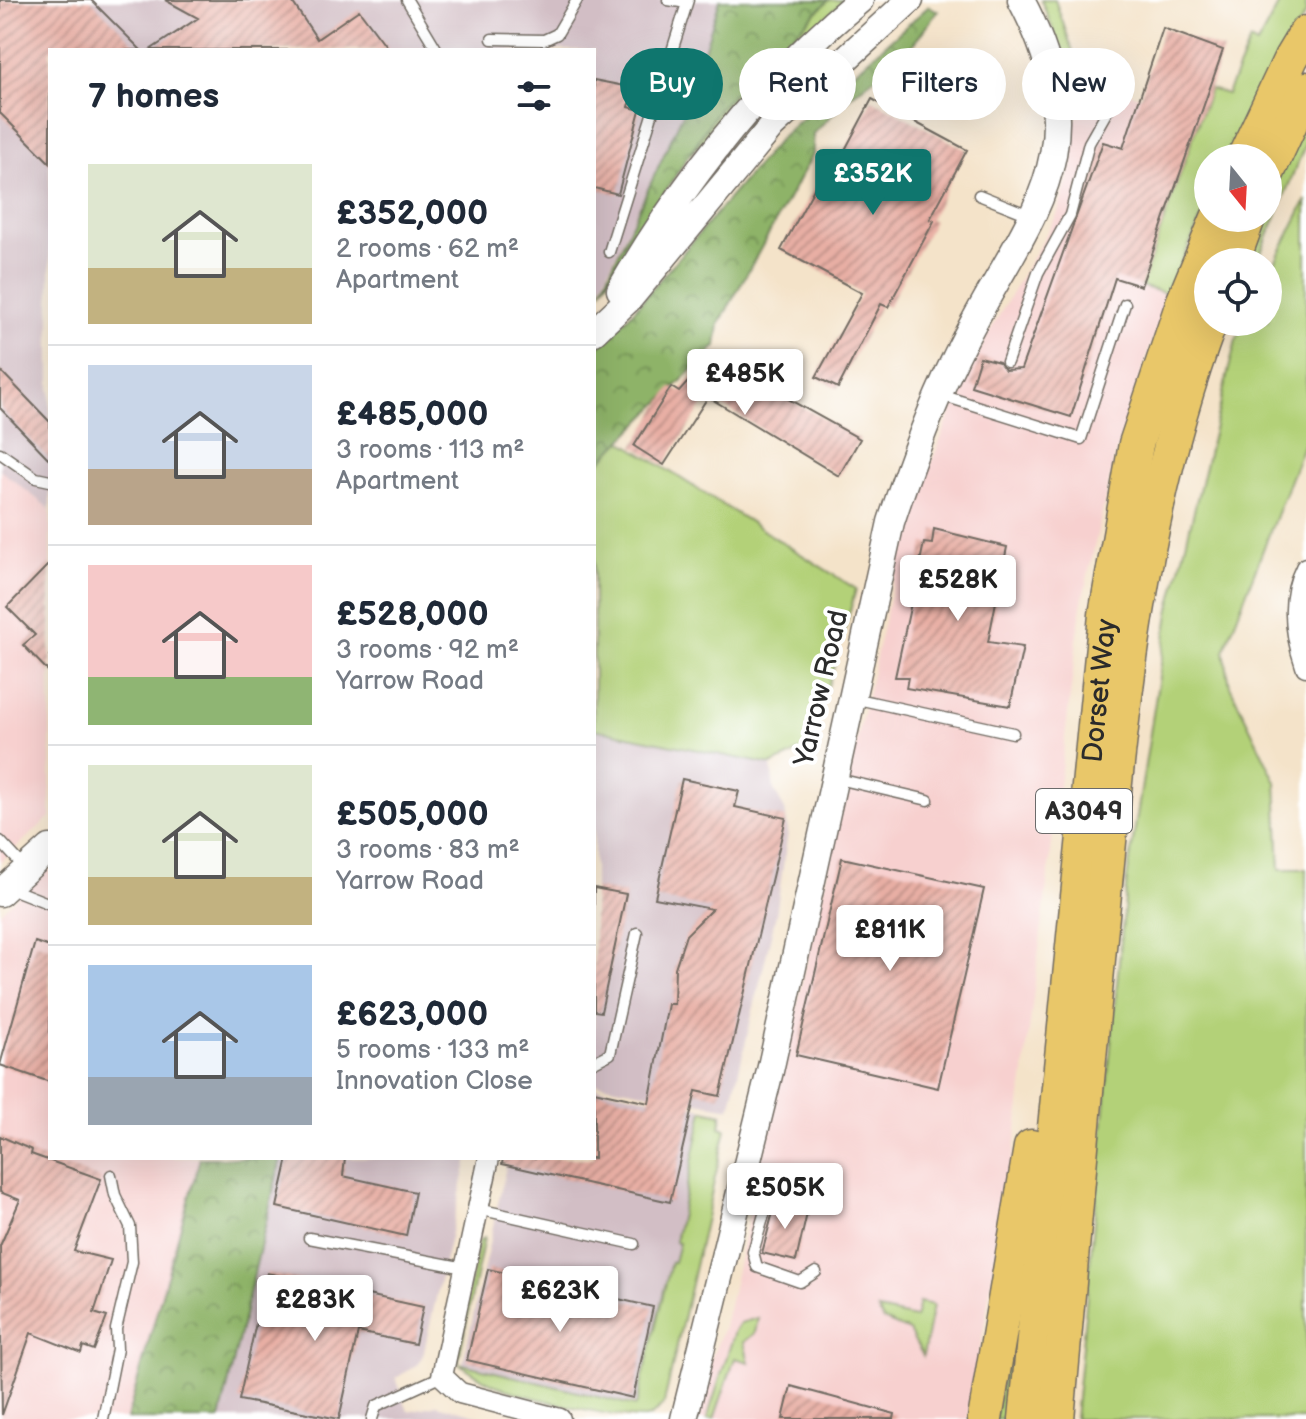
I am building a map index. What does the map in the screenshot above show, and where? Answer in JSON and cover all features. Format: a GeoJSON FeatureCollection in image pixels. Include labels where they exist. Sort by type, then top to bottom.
{"type":"FeatureCollection","features":[{"type":"Feature","properties":{"kind":"highway"},"geometry":{"type":"LineString","coordinates":[[1251,144],[1306,33]]}},
{"type":"Feature","properties":{"kind":"highway"},"geometry":{"type":"LineString","coordinates":[[1281,144],[1306,89]]}},
{"type":"Feature","properties":{"kind":"highway","name":"Dorset Way"},"geometry":{"type":"LineString","coordinates":[[1026,1419],[1082,825],[1111,584],[1136,444],[1183,303],[1212,232]]}},
{"type":"Feature","properties":{"kind":"highway","name":"Dorset Way"},"geometry":{"type":"LineString","coordinates":[[1057,1419],[1110,834],[1139,590],[1188,379],[1205,336]]}},
{"type":"Feature","properties":{"kind":"highway"},"geometry":{"type":"LineString","coordinates":[[985,1419],[1034,1129],[1095,624],[1111,584]]}},
{"type":"Feature","properties":{"kind":"street"},"geometry":{"type":"LineString","coordinates":[[596,330],[656,230],[716,146],[860,0]]}},
{"type":"Feature","properties":{"kind":"street"},"geometry":{"type":"LineString","coordinates":[[596,330],[630,298],[772,126],[910,0]]}},
{"type":"Feature","properties":{"kind":"street","name":"Yarrow Road"},"geometry":{"type":"LineString","coordinates":[[684,1419],[770,1071],[832,777],[891,522],[910,464],[953,363],[1048,185],[1058,112],[1041,38],[1021,0]]}},
{"type":"Feature","properties":{"kind":"street"},"geometry":{"type":"LineString","coordinates":[[1306,568],[1296,590],[1297,638],[1306,666]]}},
{"type":"Feature","properties":{"kind":"street"},"geometry":{"type":"LineString","coordinates":[[3,890],[48,850]]}},
{"type":"Feature","properties":{"kind":"street"},"geometry":{"type":"LineString","coordinates":[[489,1160],[442,1376],[460,1393],[511,1413],[560,1419]]}},
{"type":"Feature","properties":{"kind":"lane"},"geometry":{"type":"LineString","coordinates":[[407,0],[436,48]]}},
{"type":"Feature","properties":{"kind":"lane"},"geometry":{"type":"LineString","coordinates":[[492,39],[544,40],[557,34],[577,0]]}},
{"type":"Feature","properties":{"kind":"lane"},"geometry":{"type":"LineString","coordinates":[[609,252],[688,2],[668,0]]}},
{"type":"Feature","properties":{"kind":"lane"},"geometry":{"type":"LineString","coordinates":[[1007,362],[1038,273],[1070,215],[1089,143],[1102,120]]}},
{"type":"Feature","properties":{"kind":"lane"},"geometry":{"type":"LineString","coordinates":[[979,195],[1033,217]]}},
{"type":"Feature","properties":{"kind":"lane"},"geometry":{"type":"LineString","coordinates":[[939,395],[1081,439],[1125,304]]}},
{"type":"Feature","properties":{"kind":"lane"},"geometry":{"type":"LineString","coordinates":[[0,453],[36,478],[48,481]]}},
{"type":"Feature","properties":{"kind":"lane"},"geometry":{"type":"LineString","coordinates":[[851,697],[1013,733]]}},
{"type":"Feature","properties":{"kind":"lane"},"geometry":{"type":"LineString","coordinates":[[832,777],[928,800]]}},
{"type":"Feature","properties":{"kind":"lane"},"geometry":{"type":"LineString","coordinates":[[0,841],[27,870]]}},
{"type":"Feature","properties":{"kind":"lane"},"geometry":{"type":"LineString","coordinates":[[3,890],[48,903]]}},
{"type":"Feature","properties":{"kind":"lane"},"geometry":{"type":"LineString","coordinates":[[596,1061],[610,1054],[637,933]]}},
{"type":"Feature","properties":{"kind":"lane"},"geometry":{"type":"LineString","coordinates":[[103,1419],[117,1349],[116,1329],[132,1262],[130,1226],[115,1195],[111,1175]]}},
{"type":"Feature","properties":{"kind":"lane"},"geometry":{"type":"LineString","coordinates":[[816,1272],[800,1282],[757,1267],[753,1252],[770,1194],[779,1190],[830,1203]]}},
{"type":"Feature","properties":{"kind":"lane"},"geometry":{"type":"LineString","coordinates":[[478,1209],[634,1244]]}},
{"type":"Feature","properties":{"kind":"lane"},"geometry":{"type":"LineString","coordinates":[[309,1238],[465,1268]]}},
{"type":"Feature","properties":{"kind":"lane"},"geometry":{"type":"LineString","coordinates":[[372,1419],[376,1406],[442,1376]]}},
{"type":"Feature","properties":{"kind":"shaded area"},"geometry":{"type":"Polygon","coordinates":[[[0,0],[720,0],[705,48],[620,48],[620,120],[680,120],[596,297],[596,48],[48,48],[48,507],[0,470],[0,0]]]}},
{"type":"Feature","properties":{"kind":"shaded area"},"geometry":{"type":"Polygon","coordinates":[[[1163,28],[1223,50],[1141,285],[1167,294],[1115,455],[1081,606],[1016,1137],[968,1419],[695,1419],[706,1372],[724,1327],[905,529],[953,408],[987,336],[1057,215],[1072,166],[1074,120],[1135,120],[1135,95],[1140,96],[1163,28]]]}},
{"type":"Feature","properties":{"kind":"shaded area"},"geometry":{"type":"Polygon","coordinates":[[[0,470],[48,507],[48,819],[0,862],[0,470]]]}},
{"type":"Feature","properties":{"kind":"shaded area"},"geometry":{"type":"Polygon","coordinates":[[[596,729],[771,765],[774,790],[785,810],[788,832],[776,914],[730,1108],[596,1083],[596,729]]]}},
{"type":"Feature","properties":{"kind":"shaded area"},"geometry":{"type":"Polygon","coordinates":[[[48,869],[48,1160],[199,1160],[127,1419],[0,1419],[0,912],[48,869]]]}},
{"type":"Feature","properties":{"kind":"shaded area"},"geometry":{"type":"Polygon","coordinates":[[[596,1087],[724,1113],[645,1406],[462,1367],[508,1160],[596,1160],[596,1087]]]}},
{"type":"Feature","properties":{"kind":"shaded area"},"geometry":{"type":"Polygon","coordinates":[[[281,1160],[468,1160],[423,1355],[417,1365],[396,1378],[408,1411],[437,1405],[492,1419],[220,1419],[281,1160]]]}},
{"type":"Feature","properties":{"kind":"green space"},"geometry":{"type":"Polygon","coordinates":[[[720,0],[829,0],[780,48],[739,48],[739,88],[723,104],[723,48],[705,48],[720,0]]]}},
{"type":"Feature","properties":{"kind":"green space"},"geometry":{"type":"Polygon","coordinates":[[[829,0],[843,0],[796,48],[780,48],[829,0]]]}},
{"type":"Feature","properties":{"kind":"green space"},"geometry":{"type":"Polygon","coordinates":[[[1041,0],[1055,0],[1072,48],[1061,48],[1041,0]]]}},
{"type":"Feature","properties":{"kind":"green space"},"geometry":{"type":"Polygon","coordinates":[[[1281,0],[1306,0],[1306,14],[1283,52],[1237,144],[1194,144],[1195,232],[1167,294],[1141,286],[1210,89],[1227,94],[1250,41],[1257,45],[1281,0]]]}},
{"type":"Feature","properties":{"kind":"green space"},"geometry":{"type":"Polygon","coordinates":[[[929,6],[938,11],[910,48],[882,48],[929,6]]]}},
{"type":"Feature","properties":{"kind":"green space"},"geometry":{"type":"Polygon","coordinates":[[[872,56],[872,79],[856,92],[856,71],[872,56]]]}},
{"type":"Feature","properties":{"kind":"green space"},"geometry":{"type":"Polygon","coordinates":[[[739,88],[739,105],[691,154],[712,120],[723,120],[723,104],[739,88]]]}},
{"type":"Feature","properties":{"kind":"green space"},"geometry":{"type":"Polygon","coordinates":[[[1306,89],[1306,143],[1282,201],[1281,144],[1306,89]]]}},
{"type":"Feature","properties":{"kind":"green space"},"geometry":{"type":"Polygon","coordinates":[[[680,120],[712,120],[601,291],[680,120]]]}},
{"type":"Feature","properties":{"kind":"green space"},"geometry":{"type":"Polygon","coordinates":[[[800,120],[827,120],[813,134],[813,154],[719,324],[716,346],[596,466],[596,349],[629,316],[782,136],[800,120]]]}},
{"type":"Feature","properties":{"kind":"green space"},"geometry":{"type":"Polygon","coordinates":[[[1306,200],[1306,438],[1224,651],[1230,686],[1276,782],[1280,869],[1306,869],[1306,1419],[1075,1419],[1127,879],[1169,613],[1236,340],[1238,336],[1282,336],[1282,248],[1306,200]]]}},
{"type":"Feature","properties":{"kind":"green space"},"geometry":{"type":"Polygon","coordinates":[[[1243,232],[1269,232],[1263,248],[1237,248],[1243,232]]]}},
{"type":"Feature","properties":{"kind":"green space"},"geometry":{"type":"Polygon","coordinates":[[[620,440],[856,589],[817,720],[804,747],[793,755],[771,765],[596,729],[596,466],[620,440]]]}},
{"type":"Feature","properties":{"kind":"green space"},"geometry":{"type":"Polygon","coordinates":[[[703,1110],[722,1114],[720,1127],[726,1129],[664,1403],[656,1412],[646,1418],[633,1417],[548,1401],[495,1385],[458,1363],[636,1406],[671,1262],[674,1262],[679,1243],[675,1242],[703,1110]]]}},
{"type":"Feature","properties":{"kind":"green space"},"geometry":{"type":"Polygon","coordinates":[[[199,1160],[281,1160],[220,1419],[127,1419],[199,1160]]]}},
{"type":"Feature","properties":{"kind":"green space"},"geometry":{"type":"Polygon","coordinates":[[[484,1238],[458,1363],[456,1349],[479,1241],[484,1238]]]}},
{"type":"Feature","properties":{"kind":"green space"},"geometry":{"type":"Polygon","coordinates":[[[919,1302],[933,1305],[923,1356],[909,1331],[883,1320],[878,1310],[915,1318],[919,1302]]]}},
{"type":"Feature","properties":{"kind":"green space"},"geometry":{"type":"Polygon","coordinates":[[[1016,1307],[1022,1307],[1012,1419],[995,1419],[1016,1307]]]}},
{"type":"Feature","properties":{"kind":"green space"},"geometry":{"type":"Polygon","coordinates":[[[758,1318],[755,1333],[744,1342],[749,1362],[735,1358],[714,1419],[707,1419],[735,1331],[740,1323],[758,1318]]]}},
{"type":"Feature","properties":{"kind":"building"},"geometry":{"type":"Polygon","coordinates":[[[0,0],[91,0],[139,48],[48,48],[48,161],[0,113],[0,0]]]}},
{"type":"Feature","properties":{"kind":"building"},"geometry":{"type":"Polygon","coordinates":[[[165,0],[291,0],[317,39],[359,10],[388,48],[153,48],[198,18],[165,0]]]}},
{"type":"Feature","properties":{"kind":"building"},"geometry":{"type":"Polygon","coordinates":[[[1163,28],[1223,50],[1141,286],[1115,278],[1071,417],[971,386],[980,357],[999,362],[1005,370],[1021,369],[1103,142],[1123,148],[1132,120],[1135,120],[1163,28]]]}},
{"type":"Feature","properties":{"kind":"building"},"geometry":{"type":"Polygon","coordinates":[[[596,80],[620,85],[620,120],[637,120],[618,194],[596,188],[596,80]]]}},
{"type":"Feature","properties":{"kind":"building"},"geometry":{"type":"Polygon","coordinates":[[[872,99],[872,120],[911,120],[967,150],[930,219],[934,221],[888,307],[881,304],[838,388],[816,377],[862,293],[781,250],[829,161],[837,165],[872,99]]]}},
{"type":"Feature","properties":{"kind":"building"},"geometry":{"type":"Polygon","coordinates":[[[711,356],[860,439],[839,476],[708,397],[664,465],[634,446],[671,387],[679,392],[711,356]]]}},
{"type":"Feature","properties":{"kind":"building"},"geometry":{"type":"Polygon","coordinates":[[[0,370],[48,420],[48,458],[0,408],[0,370]]]}},
{"type":"Feature","properties":{"kind":"building"},"geometry":{"type":"Polygon","coordinates":[[[934,529],[1007,547],[988,642],[1023,647],[1010,706],[906,688],[908,677],[895,677],[924,543],[932,544],[934,529]]]}},
{"type":"Feature","properties":{"kind":"building"},"geometry":{"type":"Polygon","coordinates":[[[48,565],[48,671],[23,645],[35,635],[7,607],[48,565]]]}},
{"type":"Feature","properties":{"kind":"building"},"geometry":{"type":"Polygon","coordinates":[[[682,779],[739,791],[735,807],[786,818],[720,1096],[696,1091],[670,1202],[502,1164],[503,1160],[596,1160],[596,1091],[649,1103],[668,1004],[674,1004],[675,968],[686,935],[712,909],[655,898],[682,779]]]}},
{"type":"Feature","properties":{"kind":"building"},"geometry":{"type":"Polygon","coordinates":[[[842,858],[984,889],[938,1088],[796,1055],[842,858]]]}},
{"type":"Feature","properties":{"kind":"building"},"geometry":{"type":"Polygon","coordinates":[[[596,888],[626,894],[601,1012],[596,1011],[596,888]]]}},
{"type":"Feature","properties":{"kind":"building"},"geometry":{"type":"Polygon","coordinates":[[[35,942],[48,946],[48,1081],[0,1065],[35,942]]]}},
{"type":"Feature","properties":{"kind":"building"},"geometry":{"type":"Polygon","coordinates":[[[0,1136],[32,1150],[31,1154],[101,1179],[74,1251],[111,1260],[94,1313],[107,1317],[94,1350],[83,1346],[81,1353],[31,1333],[2,1415],[0,1246],[20,1200],[0,1192],[0,1136]]]}},
{"type":"Feature","properties":{"kind":"building"},"geometry":{"type":"Polygon","coordinates":[[[288,1160],[345,1160],[343,1176],[415,1192],[406,1236],[277,1207],[288,1160]]]}},
{"type":"Feature","properties":{"kind":"building"},"geometry":{"type":"Polygon","coordinates":[[[776,1201],[808,1209],[796,1261],[762,1253],[776,1201]]]}},
{"type":"Feature","properties":{"kind":"building"},"geometry":{"type":"Polygon","coordinates":[[[488,1269],[653,1307],[633,1398],[467,1360],[488,1269]]]}},
{"type":"Feature","properties":{"kind":"building"},"geometry":{"type":"Polygon","coordinates":[[[267,1273],[423,1307],[415,1344],[358,1332],[339,1419],[239,1400],[267,1273]]]}},
{"type":"Feature","properties":{"kind":"building"},"geometry":{"type":"Polygon","coordinates":[[[791,1386],[895,1414],[894,1419],[783,1419],[791,1386]]]}}]}
